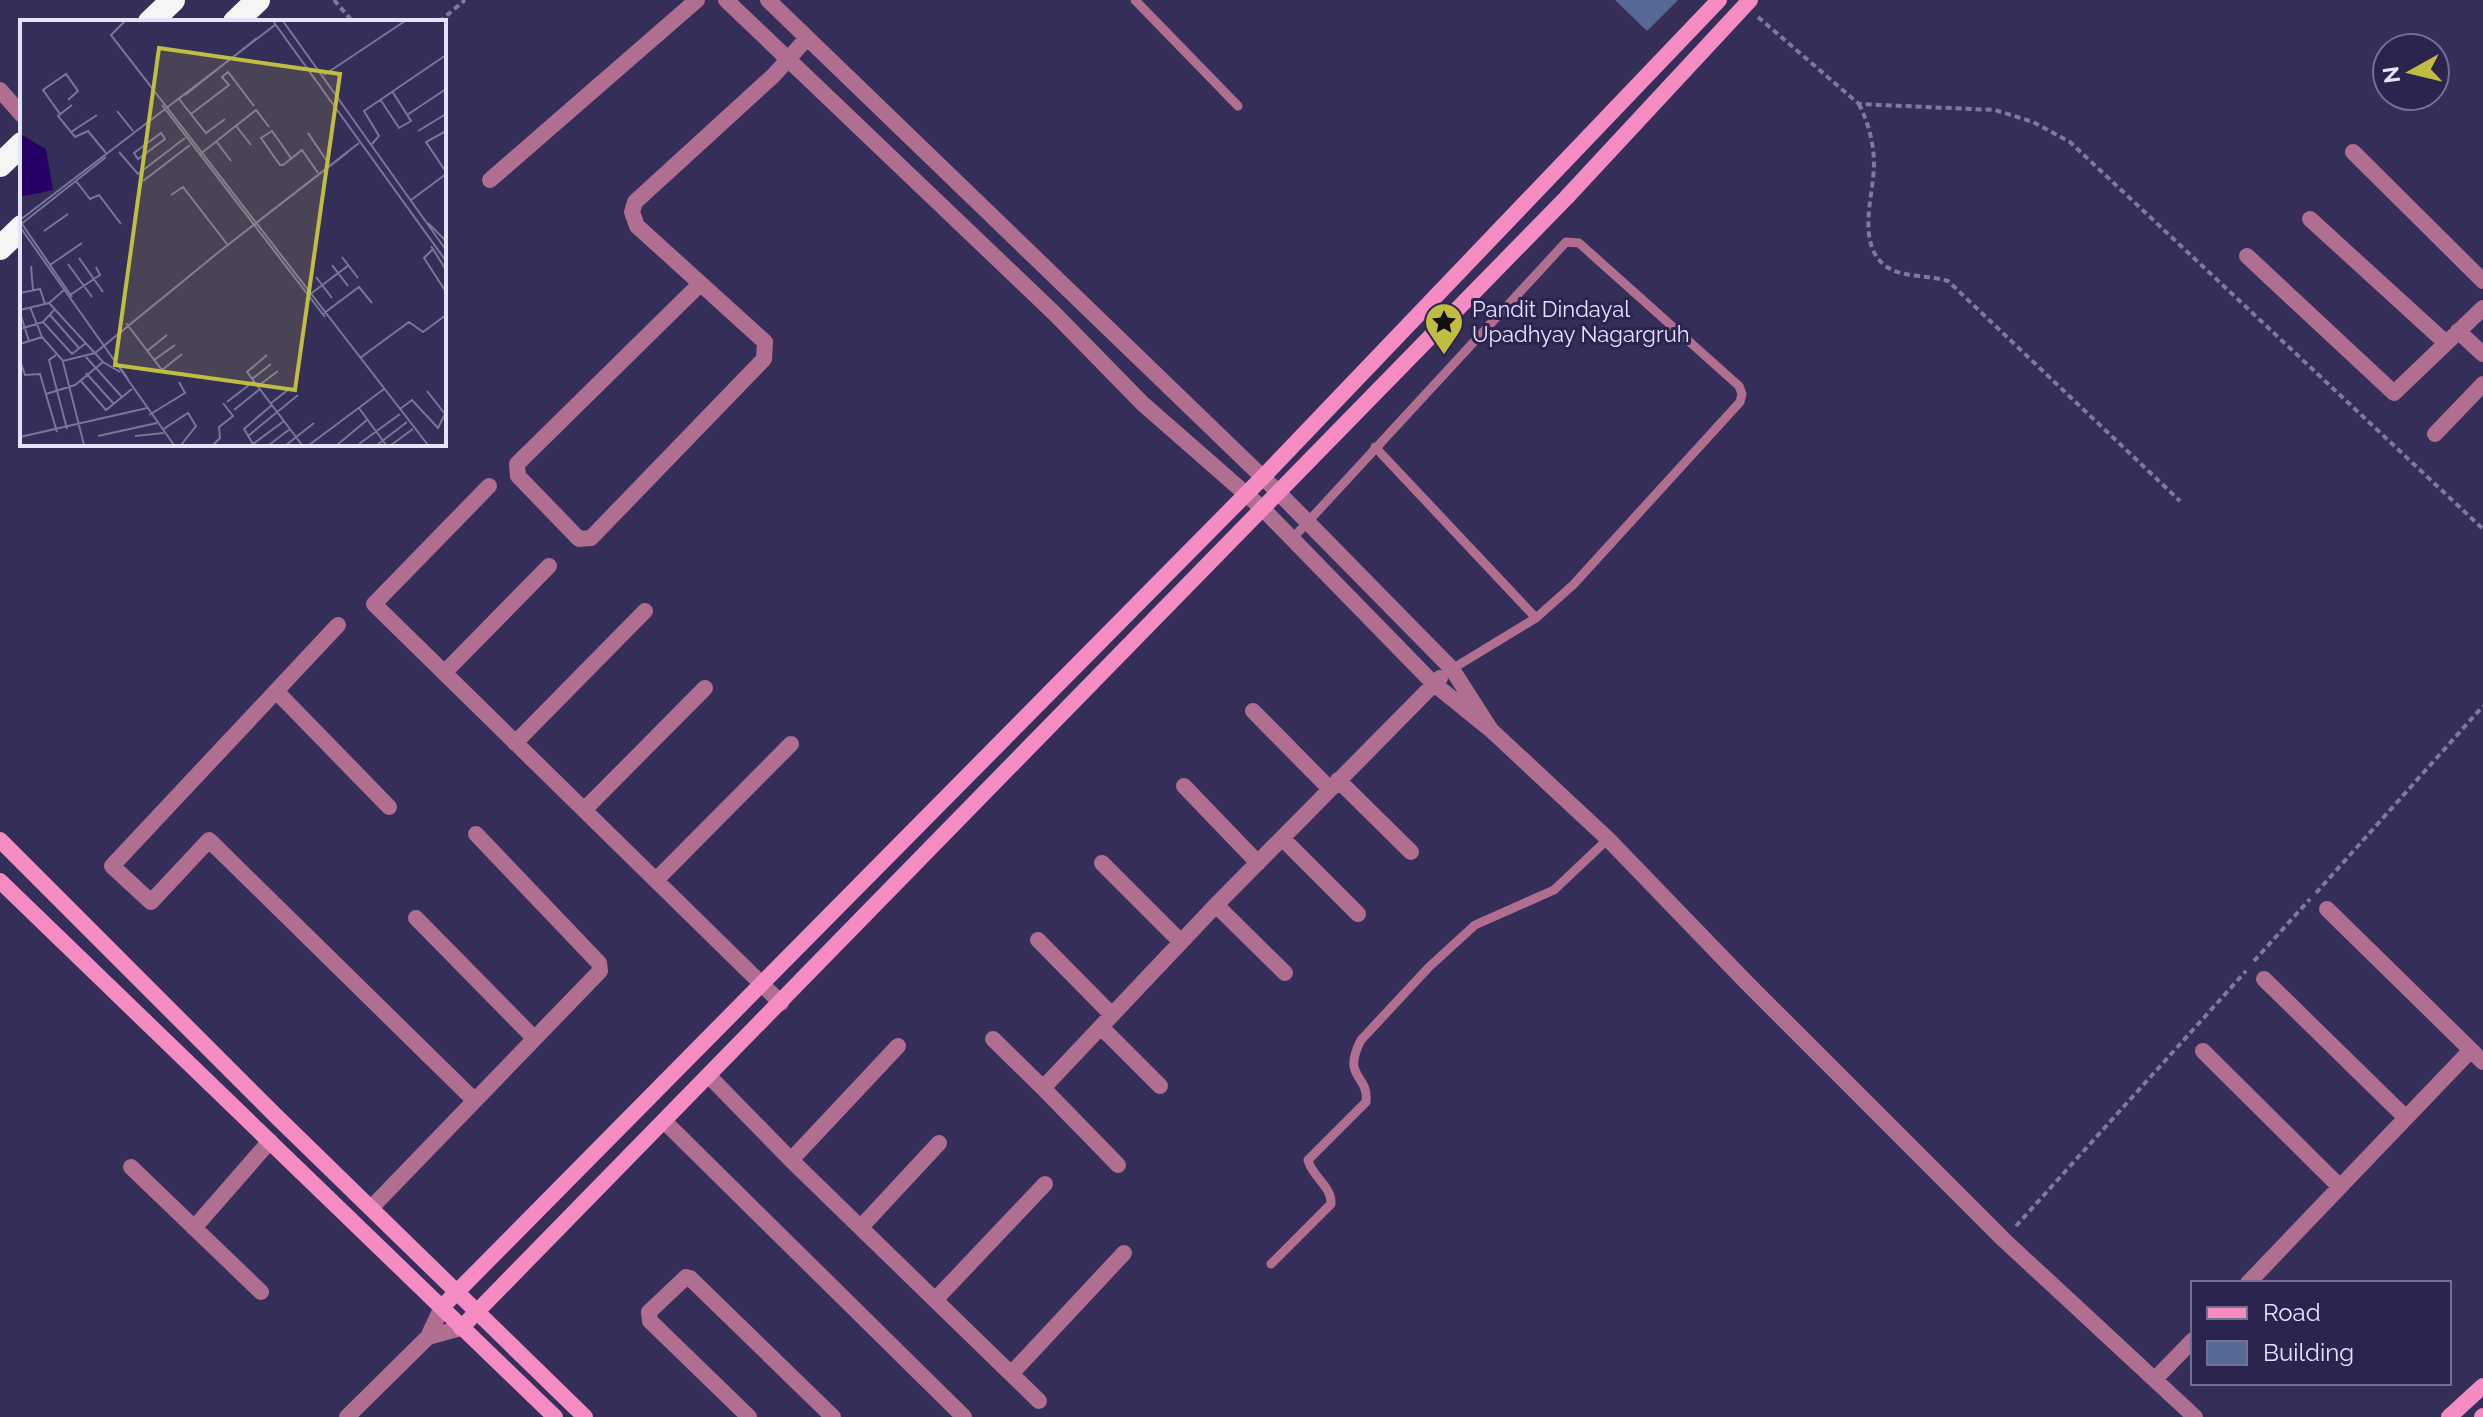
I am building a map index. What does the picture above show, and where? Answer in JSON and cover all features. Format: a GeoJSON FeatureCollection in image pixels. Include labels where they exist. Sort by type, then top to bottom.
{"type":"FeatureCollection","features":[{"type":"Feature","properties":{"kind":"highway"},"geometry":{"type":"LineString","coordinates":[[152,20],[173,0]]}},
{"type":"Feature","properties":{"kind":"highway"},"geometry":{"type":"LineString","coordinates":[[237,20],[258,0]]}},
{"type":"Feature","properties":{"kind":"highway"},"geometry":{"type":"LineString","coordinates":[[0,165],[20,146]]}},
{"type":"Feature","properties":{"kind":"highway"},"geometry":{"type":"LineString","coordinates":[[0,248],[20,229]]}},
{"type":"Feature","properties":{"kind":"street"},"geometry":{"type":"LineString","coordinates":[[490,180],[697,0]]}},
{"type":"Feature","properties":{"kind":"street"},"geometry":{"type":"LineString","coordinates":[[726,0],[1055,314],[1142,403],[1263,509],[1433,683],[1491,730],[1608,839],[2004,1240],[2195,1417]]}},
{"type":"Feature","properties":{"kind":"street"},"geometry":{"type":"LineString","coordinates":[[768,0],[1279,493],[1452,669],[1491,730]]}},
{"type":"Feature","properties":{"kind":"street"},"geometry":{"type":"LineString","coordinates":[[347,1417],[428,1337],[442,1307],[456,1292],[1247,494],[1719,0]]}},
{"type":"Feature","properties":{"kind":"street"},"geometry":{"type":"LineString","coordinates":[[428,1337],[461,1328],[665,1122],[1566,198],[1745,2]]}},
{"type":"Feature","properties":{"kind":"street"},"geometry":{"type":"LineString","coordinates":[[700,284],[517,464],[518,476],[579,539],[591,538],[764,359],[765,342],[637,226],[632,212],[635,202],[790,59],[807,38]]}},
{"type":"Feature","properties":{"kind":"street"},"geometry":{"type":"LineString","coordinates":[[0,90],[20,113]]}},
{"type":"Feature","properties":{"kind":"street"},"geometry":{"type":"LineString","coordinates":[[2353,152],[2483,281]]}},
{"type":"Feature","properties":{"kind":"street"},"geometry":{"type":"LineString","coordinates":[[2310,219],[2452,337],[2483,354]]}},
{"type":"Feature","properties":{"kind":"street"},"geometry":{"type":"LineString","coordinates":[[2247,256],[2394,393],[2483,308]]}},
{"type":"Feature","properties":{"kind":"street"},"geometry":{"type":"LineString","coordinates":[[2435,434],[2483,384]]}},
{"type":"Feature","properties":{"kind":"street"},"geometry":{"type":"LineString","coordinates":[[489,486],[374,604],[781,1003]]}},
{"type":"Feature","properties":{"kind":"street"},"geometry":{"type":"LineString","coordinates":[[444,673],[549,566]]}},
{"type":"Feature","properties":{"kind":"street"},"geometry":{"type":"LineString","coordinates":[[515,743],[645,611]]}},
{"type":"Feature","properties":{"kind":"street"},"geometry":{"type":"LineString","coordinates":[[338,625],[112,866],[151,902],[209,840],[473,1099]]}},
{"type":"Feature","properties":{"kind":"street"},"geometry":{"type":"LineString","coordinates":[[1043,1088],[1216,905],[1433,683],[1452,669]]}},
{"type":"Feature","properties":{"kind":"street"},"geometry":{"type":"LineString","coordinates":[[584,810],[705,688]]}},
{"type":"Feature","properties":{"kind":"street"},"geometry":{"type":"LineString","coordinates":[[276,691],[389,807]]}},
{"type":"Feature","properties":{"kind":"street"},"geometry":{"type":"LineString","coordinates":[[1253,711],[1411,852]]}},
{"type":"Feature","properties":{"kind":"street"},"geometry":{"type":"LineString","coordinates":[[656,880],[791,744]]}},
{"type":"Feature","properties":{"kind":"street"},"geometry":{"type":"LineString","coordinates":[[1184,786],[1258,863]]}},
{"type":"Feature","properties":{"kind":"street"},"geometry":{"type":"LineString","coordinates":[[371,1208],[600,971],[600,967],[476,834]]}},
{"type":"Feature","properties":{"kind":"street"},"geometry":{"type":"LineString","coordinates":[[1282,838],[1358,914]]}},
{"type":"Feature","properties":{"kind":"street"},"geometry":{"type":"LineString","coordinates":[[0,840],[585,1417]]}},
{"type":"Feature","properties":{"kind":"street"},"geometry":{"type":"LineString","coordinates":[[1102,863],[1181,942]]}},
{"type":"Feature","properties":{"kind":"street"},"geometry":{"type":"LineString","coordinates":[[0,881],[555,1417]]}},
{"type":"Feature","properties":{"kind":"street"},"geometry":{"type":"LineString","coordinates":[[1216,905],[1285,973]]}},
{"type":"Feature","properties":{"kind":"street"},"geometry":{"type":"LineString","coordinates":[[2250,1281],[2406,1118],[2477,1056],[2327,909]]}},
{"type":"Feature","properties":{"kind":"street"},"geometry":{"type":"LineString","coordinates":[[416,918],[534,1038]]}},
{"type":"Feature","properties":{"kind":"street"},"geometry":{"type":"LineString","coordinates":[[1038,940],[1160,1086]]}},
{"type":"Feature","properties":{"kind":"street"},"geometry":{"type":"LineString","coordinates":[[2264,979],[2406,1118]]}},
{"type":"Feature","properties":{"kind":"street"},"geometry":{"type":"LineString","coordinates":[[993,1039],[1118,1165]]}},
{"type":"Feature","properties":{"kind":"street"},"geometry":{"type":"LineString","coordinates":[[791,1160],[898,1046]]}},
{"type":"Feature","properties":{"kind":"street"},"geometry":{"type":"LineString","coordinates":[[2203,1051],[2340,1187]]}},
{"type":"Feature","properties":{"kind":"street"},"geometry":{"type":"LineString","coordinates":[[709,1076],[1039,1401]]}},
{"type":"Feature","properties":{"kind":"street"},"geometry":{"type":"LineString","coordinates":[[665,1122],[964,1417]]}},
{"type":"Feature","properties":{"kind":"street"},"geometry":{"type":"LineString","coordinates":[[194,1228],[270,1141]]}},
{"type":"Feature","properties":{"kind":"street"},"geometry":{"type":"LineString","coordinates":[[861,1227],[939,1143]]}},
{"type":"Feature","properties":{"kind":"street"},"geometry":{"type":"LineString","coordinates":[[131,1167],[261,1292]]}},
{"type":"Feature","properties":{"kind":"street"},"geometry":{"type":"LineString","coordinates":[[935,1300],[1045,1184]]}},
{"type":"Feature","properties":{"kind":"street"},"geometry":{"type":"LineString","coordinates":[[1011,1374],[1124,1253]]}},
{"type":"Feature","properties":{"kind":"street"},"geometry":{"type":"LineString","coordinates":[[749,1417],[650,1321],[649,1312],[686,1277],[833,1417]]}},
{"type":"Feature","properties":{"kind":"street"},"geometry":{"type":"LineString","coordinates":[[2155,1379],[2191,1342]]}},
{"type":"Feature","properties":{"kind":"street"},"geometry":{"type":"LineString","coordinates":[[2449,1417],[2483,1386]]}},
{"type":"Feature","properties":{"kind":"lane"},"geometry":{"type":"LineString","coordinates":[[1135,0],[1238,106]]}},
{"type":"Feature","properties":{"kind":"lane"},"geometry":{"type":"LineString","coordinates":[[1292,539],[1566,242],[1579,243],[1739,386],[1742,394],[1740,402],[1573,585],[1536,618],[1452,669]]}},
{"type":"Feature","properties":{"kind":"lane"},"geometry":{"type":"LineString","coordinates":[[1375,447],[1536,618]]}},
{"type":"Feature","properties":{"kind":"lane"},"geometry":{"type":"LineString","coordinates":[[1271,1264],[1331,1204],[1331,1193],[1309,1166],[1308,1160],[1366,1102],[1365,1089],[1353,1070],[1354,1054],[1361,1040],[1429,967],[1475,925],[1554,890],[1608,839]]}},
{"type":"Feature","properties":{"kind":"path"},"geometry":{"type":"LineString","coordinates":[[334,0],[351,20]]}},
{"type":"Feature","properties":{"kind":"path"},"geometry":{"type":"LineString","coordinates":[[441,20],[465,0]]}},
{"type":"Feature","properties":{"kind":"path"},"geometry":{"type":"LineString","coordinates":[[1745,2],[1859,104],[1872,145],[1874,166],[1869,205],[1870,233],[1877,257],[1898,272],[1939,278],[1956,288],[2180,501]]}},
{"type":"Feature","properties":{"kind":"path"},"geometry":{"type":"LineString","coordinates":[[1859,104],[1995,110],[2033,122],[2070,142],[2483,529]]}},
{"type":"Feature","properties":{"kind":"path"},"geometry":{"type":"LineString","coordinates":[[2004,1240],[2483,706]]}},
{"type":"Feature","properties":{"kind":"building"},"geometry":{"type":"Polygon","coordinates":[[[1615,0],[1678,0],[1647,31],[1615,0]]]}},
{"type":"Feature","properties":{"kind":"place","name":"Pandit Dindayal Upadhyay Nagargruh"},"geometry":{"type":"Point","coordinates":[1444,356]}}]}
